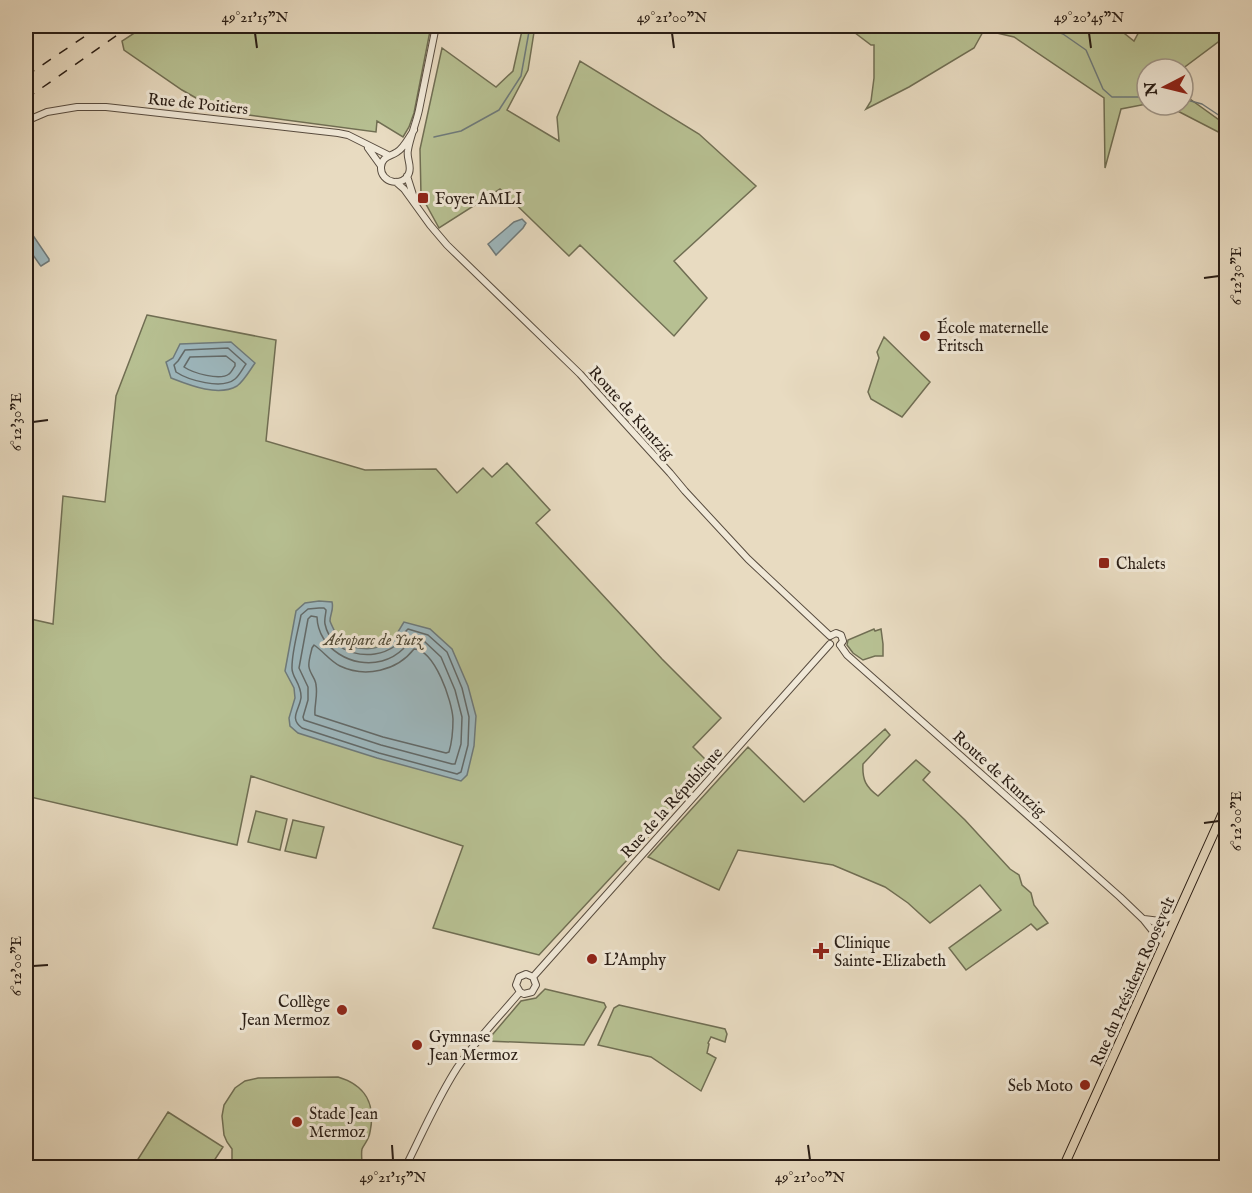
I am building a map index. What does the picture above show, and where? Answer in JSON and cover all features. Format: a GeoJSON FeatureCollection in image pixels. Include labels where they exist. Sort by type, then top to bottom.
{"type":"FeatureCollection","features":[{"type":"Feature","properties":{"kind":"main road","name":"Rue du Président Roosevelt"},"geometry":{"type":"LineString","coordinates":[[1063,1167],[1227,806]]}},
{"type":"Feature","properties":{"kind":"street"},"geometry":{"type":"LineString","coordinates":[[366,145],[381,166],[385,178],[400,182],[407,176],[410,167],[407,158],[408,148],[422,97],[436,26]]}},
{"type":"Feature","properties":{"kind":"street","name":"Rue de Poitiers"},"geometry":{"type":"LineString","coordinates":[[26,121],[47,112],[77,107],[106,107],[348,135],[388,155]]}},
{"type":"Feature","properties":{"kind":"street"},"geometry":{"type":"LineString","coordinates":[[396,153],[414,130]]}},
{"type":"Feature","properties":{"kind":"street"},"geometry":{"type":"LineString","coordinates":[[381,166],[388,155],[396,153],[407,158]]}},
{"type":"Feature","properties":{"kind":"street","name":"Route de Kuntzig"},"geometry":{"type":"LineString","coordinates":[[407,176],[416,204]]}},
{"type":"Feature","properties":{"kind":"street","name":"Route de Kuntzig"},"geometry":{"type":"LineString","coordinates":[[396,182],[404,189],[447,245],[580,374],[748,558],[830,636]]}},
{"type":"Feature","properties":{"kind":"street"},"geometry":{"type":"LineString","coordinates":[[834,633],[839,634],[843,640],[840,645],[834,647],[828,639],[830,636],[834,633]]}},
{"type":"Feature","properties":{"kind":"street","name":"Rue de la République"},"geometry":{"type":"LineString","coordinates":[[533,977],[830,644]]}},
{"type":"Feature","properties":{"kind":"street","name":"Route de Kuntzig"},"geometry":{"type":"LineString","coordinates":[[840,645],[855,662],[1079,860],[1143,919],[1164,942]]}},
{"type":"Feature","properties":{"kind":"street"},"geometry":{"type":"LineString","coordinates":[[1143,919],[1160,921],[1177,915]]}},
{"type":"Feature","properties":{"kind":"street"},"geometry":{"type":"LineString","coordinates":[[1152,921],[1170,931]]}},
{"type":"Feature","properties":{"kind":"street"},"geometry":{"type":"LineString","coordinates":[[526,974],[533,977],[535,989],[528,994],[520,992],[516,985],[519,977],[526,974]]}},
{"type":"Feature","properties":{"kind":"street"},"geometry":{"type":"LineString","coordinates":[[405,1167],[441,1095],[457,1069],[473,1046],[520,992]]}},
{"type":"Feature","properties":{"kind":"green space"},"geometry":{"type":"Polygon","coordinates":[[[145,26],[431,26],[414,113],[403,137],[377,121],[376,132],[219,111],[182,90],[124,50],[122,41],[145,26]]]}},
{"type":"Feature","properties":{"kind":"green space"},"geometry":{"type":"Polygon","coordinates":[[[523,26],[535,26],[528,70],[507,110],[559,141],[557,117],[580,61],[699,134],[756,186],[674,261],[707,298],[674,336],[580,245],[569,256],[500,189],[439,228],[421,195],[420,149],[442,48],[496,87],[513,71],[523,26]]]}},
{"type":"Feature","properties":{"kind":"green space"},"geometry":{"type":"Polygon","coordinates":[[[846,26],[1115,26],[1134,41],[1142,26],[1226,26],[1226,36],[1195,59],[1195,57],[1135,57],[1135,106],[1121,109],[1105,168],[1104,98],[1014,37],[984,30],[974,48],[909,87],[866,109],[871,101],[874,78],[874,45],[846,26]]]}},
{"type":"Feature","properties":{"kind":"green space"},"geometry":{"type":"Polygon","coordinates":[[[1195,103],[1226,125],[1226,136],[1189,117],[1195,117],[1195,103]]]}},
{"type":"Feature","properties":{"kind":"green space","name":"Aéroparc de Yutz"},"geometry":{"type":"Polygon","coordinates":[[[147,315],[276,340],[266,441],[365,470],[436,469],[457,493],[483,468],[492,477],[507,463],[550,510],[536,523],[662,659],[721,718],[693,747],[708,762],[673,808],[539,955],[433,928],[463,846],[251,776],[237,845],[26,796],[26,618],[53,624],[63,496],[105,502],[116,396],[147,315]]]}},
{"type":"Feature","properties":{"kind":"green space"},"geometry":{"type":"Polygon","coordinates":[[[884,337],[930,382],[902,417],[871,399],[868,392],[879,358],[877,352],[884,337]]]}},
{"type":"Feature","properties":{"kind":"green space"},"geometry":{"type":"Polygon","coordinates":[[[874,629],[875,631],[881,629],[883,656],[863,660],[847,645],[848,640],[874,629]]]}},
{"type":"Feature","properties":{"kind":"green space"},"geometry":{"type":"Polygon","coordinates":[[[885,729],[890,735],[863,764],[864,779],[870,789],[878,796],[916,760],[930,772],[923,780],[965,820],[1010,869],[1019,875],[1022,885],[1031,893],[1034,905],[1048,923],[1037,930],[1031,924],[966,970],[949,948],[1001,910],[980,885],[930,923],[908,903],[885,887],[833,865],[738,850],[719,890],[648,857],[748,747],[804,802],[885,729]]]}},
{"type":"Feature","properties":{"kind":"green space"},"geometry":{"type":"Polygon","coordinates":[[[256,811],[287,819],[280,850],[248,842],[256,811]]]}},
{"type":"Feature","properties":{"kind":"green space"},"geometry":{"type":"Polygon","coordinates":[[[293,820],[324,827],[316,858],[285,851],[293,820]]]}},
{"type":"Feature","properties":{"kind":"green space"},"geometry":{"type":"Polygon","coordinates":[[[545,989],[604,1003],[606,1007],[584,1045],[487,1041],[521,1001],[536,998],[545,989]]]}},
{"type":"Feature","properties":{"kind":"green space"},"geometry":{"type":"Polygon","coordinates":[[[619,1005],[725,1029],[727,1034],[725,1042],[711,1037],[708,1043],[707,1053],[716,1058],[701,1091],[651,1057],[598,1045],[614,1008],[619,1005]]]}},
{"type":"Feature","properties":{"kind":"green space","name":"Stade Jean Mermoz"},"geometry":{"type":"Polygon","coordinates":[[[338,1077],[355,1085],[370,1104],[369,1137],[362,1149],[362,1164],[232,1165],[232,1149],[224,1135],[222,1116],[224,1105],[235,1088],[245,1081],[258,1078],[338,1077]]]}},
{"type":"Feature","properties":{"kind":"green space"},"geometry":{"type":"Polygon","coordinates":[[[168,1112],[223,1147],[210,1167],[133,1167],[168,1112]]]}},
{"type":"Feature","properties":{"kind":"water"},"geometry":{"type":"Polygon","coordinates":[[[522,219],[526,223],[523,228],[496,255],[488,244],[514,222],[522,219]]]}},
{"type":"Feature","properties":{"kind":"water"},"geometry":{"type":"Polygon","coordinates":[[[30,231],[49,259],[41,266],[26,245],[26,234],[30,231]]]}},
{"type":"Feature","properties":{"kind":"water"},"geometry":{"type":"Polygon","coordinates":[[[231,342],[255,363],[237,386],[213,390],[195,387],[171,378],[166,362],[173,358],[180,344],[231,342]]]}},
{"type":"Feature","properties":{"kind":"water"},"geometry":{"type":"Polygon","coordinates":[[[332,602],[330,621],[333,629],[341,640],[354,647],[369,649],[384,645],[393,639],[404,622],[430,629],[452,649],[468,686],[476,716],[474,746],[467,775],[461,781],[298,733],[290,726],[289,718],[295,698],[294,688],[285,671],[296,611],[305,603],[332,602]]]}},
{"type":"Feature","properties":{"kind":"waterway"},"geometry":{"type":"LineString","coordinates":[[434,137],[461,131],[499,110],[521,76],[530,26]]}},
{"type":"Feature","properties":{"kind":"waterway"},"geometry":{"type":"LineString","coordinates":[[1042,26],[1063,34],[1086,50],[1103,89],[1112,97],[1135,97]]}},
{"type":"Feature","properties":{"kind":"waterway"},"geometry":{"type":"LineString","coordinates":[[1195,102],[1202,104],[1226,120]]}},
{"type":"Feature","properties":{"kind":"railway"},"geometry":{"type":"LineString","coordinates":[[26,76],[100,26]]}},
{"type":"Feature","properties":{"kind":"railway"},"geometry":{"type":"LineString","coordinates":[[26,99],[130,26]]}},
{"type":"Feature","properties":{"kind":"place","name":"Foyer AMLI"},"geometry":{"type":"Point","coordinates":[423,198]}},
{"type":"Feature","properties":{"kind":"place","name":"École maternelle Fritsch"},"geometry":{"type":"Point","coordinates":[925,336]}},
{"type":"Feature","properties":{"kind":"place","name":"Chalets"},"geometry":{"type":"Point","coordinates":[1104,563]}},
{"type":"Feature","properties":{"kind":"place","name":"Clinique Sainte-Elizabeth"},"geometry":{"type":"Point","coordinates":[821,951]}},
{"type":"Feature","properties":{"kind":"place","name":"L'Amphy"},"geometry":{"type":"Point","coordinates":[592,959]}},
{"type":"Feature","properties":{"kind":"place","name":"Collège Jean Mermoz"},"geometry":{"type":"Point","coordinates":[342,1010]}},
{"type":"Feature","properties":{"kind":"place","name":"Gymnase Jean Mermoz"},"geometry":{"type":"Point","coordinates":[417,1045]}},
{"type":"Feature","properties":{"kind":"place","name":"Seb Moto"},"geometry":{"type":"Point","coordinates":[1085,1085]}},
{"type":"Feature","properties":{"kind":"place","name":"Stade Jean Mermoz"},"geometry":{"type":"Point","coordinates":[297,1122]}}]}
